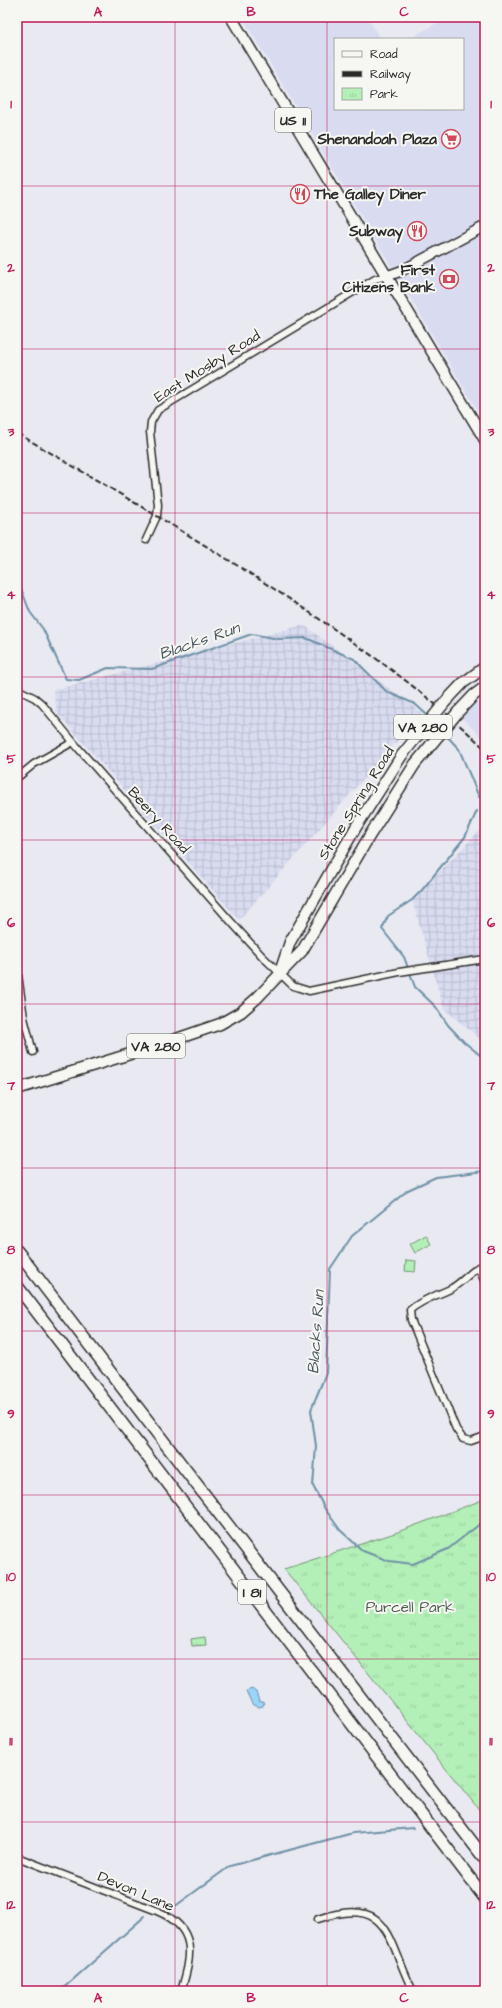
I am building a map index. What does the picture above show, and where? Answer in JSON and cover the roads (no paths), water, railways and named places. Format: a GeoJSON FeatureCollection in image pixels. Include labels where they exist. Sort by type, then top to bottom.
{"type":"FeatureCollection","features":[{"type":"Feature","properties":{"kind":"highway","name":"I 81"},"geometry":{"type":"LineString","coordinates":[[17,1251],[485,1859]]}},
{"type":"Feature","properties":{"kind":"highway","name":"I 81"},"geometry":{"type":"LineString","coordinates":[[17,1286],[485,1898]]}},
{"type":"Feature","properties":{"kind":"main road","name":"US 11"},"geometry":{"type":"LineString","coordinates":[[231,17],[485,440]]}},
{"type":"Feature","properties":{"kind":"main road"},"geometry":{"type":"LineString","coordinates":[[387,276],[401,271],[485,226]]}},
{"type":"Feature","properties":{"kind":"main road","name":"Stone Spring Road"},"geometry":{"type":"LineString","coordinates":[[279,974],[290,942],[356,826],[402,755],[446,701],[463,683],[485,667]]}},
{"type":"Feature","properties":{"kind":"main road","name":"Stone Spring Road"},"geometry":{"type":"LineString","coordinates":[[17,1089],[159,1045],[220,1024],[241,1012],[257,998],[302,952],[370,835],[415,764],[458,712],[474,695],[485,687]]}},
{"type":"Feature","properties":{"kind":"street","name":"East Mosby Road"},"geometry":{"type":"LineString","coordinates":[[146,540],[157,516],[158,505],[150,432],[151,422],[157,412],[165,405],[370,283],[387,276]]}},
{"type":"Feature","properties":{"kind":"street","name":"Beery Road"},"geometry":{"type":"LineString","coordinates":[[17,689],[35,698],[42,704],[73,742],[279,974]]}},
{"type":"Feature","properties":{"kind":"street"},"geometry":{"type":"LineString","coordinates":[[17,778],[34,764],[73,742]]}},
{"type":"Feature","properties":{"kind":"street"},"geometry":{"type":"LineString","coordinates":[[279,974],[293,986],[309,991],[399,972],[485,959]]}},
{"type":"Feature","properties":{"kind":"street"},"geometry":{"type":"LineString","coordinates":[[17,967],[24,1018],[33,1052]]}},
{"type":"Feature","properties":{"kind":"street"},"geometry":{"type":"LineString","coordinates":[[485,1264],[478,1267],[452,1288],[420,1301],[410,1310],[410,1316],[456,1429],[463,1439],[471,1441],[485,1436]]}},
{"type":"Feature","properties":{"kind":"street"},"geometry":{"type":"LineString","coordinates":[[478,1267],[485,1282]]}},
{"type":"Feature","properties":{"kind":"street","name":"Devon Lane"},"geometry":{"type":"LineString","coordinates":[[17,1857],[172,1918],[182,1929],[190,1949],[189,1963],[181,1991]]}},
{"type":"Feature","properties":{"kind":"street"},"geometry":{"type":"LineString","coordinates":[[318,1919],[344,1911],[351,1911],[364,1913],[375,1919],[389,1934],[413,1991]]}},
{"type":"Feature","properties":{"kind":"water"},"geometry":{"type":"Polygon","coordinates":[[[252,1689],[256,1692],[259,1701],[264,1703],[263,1706],[259,1707],[252,1704],[246,1691],[252,1689]]]}},
{"type":"Feature","properties":{"kind":"waterway","name":"Blacks Run"},"geometry":{"type":"LineString","coordinates":[[17,578],[30,612],[43,629],[66,679],[79,680],[108,668],[152,669],[252,634],[278,639],[306,638],[354,659],[387,692],[415,704],[428,716]]}},
{"type":"Feature","properties":{"kind":"waterway","name":"Blacks Run"},"geometry":{"type":"LineString","coordinates":[[433,721],[441,729]]}},
{"type":"Feature","properties":{"kind":"waterway","name":"Blacks Run"},"geometry":{"type":"LineString","coordinates":[[445,734],[459,749],[479,797]]}},
{"type":"Feature","properties":{"kind":"waterway","name":"Blacks Run"},"geometry":{"type":"LineString","coordinates":[[477,811],[465,837],[422,890],[412,900],[388,916],[382,929],[404,957],[415,987],[436,1007],[448,1025],[464,1042],[485,1059]]}},
{"type":"Feature","properties":{"kind":"waterway","name":"Blacks Run"},"geometry":{"type":"LineString","coordinates":[[485,1171],[436,1177],[408,1190],[352,1236],[330,1269],[326,1373],[311,1410],[316,1446],[313,1486],[325,1509],[340,1530],[363,1551],[389,1561],[413,1564],[448,1549],[485,1520]]}},
{"type":"Feature","properties":{"kind":"waterway"},"geometry":{"type":"LineString","coordinates":[[174,1907],[230,1866],[353,1833],[413,1828]]}},
{"type":"Feature","properties":{"kind":"waterway"},"geometry":{"type":"LineString","coordinates":[[60,1991],[145,1916]]}},
{"type":"Feature","properties":{"kind":"railway"},"geometry":{"type":"LineString","coordinates":[[17,433],[197,540],[303,608],[397,674],[442,710],[485,749]]}},
{"type":"Feature","properties":{"kind":"place","name":"Shenandoah Plaza"},"geometry":{"type":"Point","coordinates":[451,139]}},
{"type":"Feature","properties":{"kind":"place","name":"The Galley Diner"},"geometry":{"type":"Point","coordinates":[300,194]}},
{"type":"Feature","properties":{"kind":"place","name":"Subway"},"geometry":{"type":"Point","coordinates":[417,231]}},
{"type":"Feature","properties":{"kind":"place","name":"First Citizens Bank"},"geometry":{"type":"Point","coordinates":[449,279]}},
{"type":"Feature","properties":{"kind":"park label","name":"Purcell Park"},"geometry":{"type":"Point","coordinates":[410,1607]}}]}
